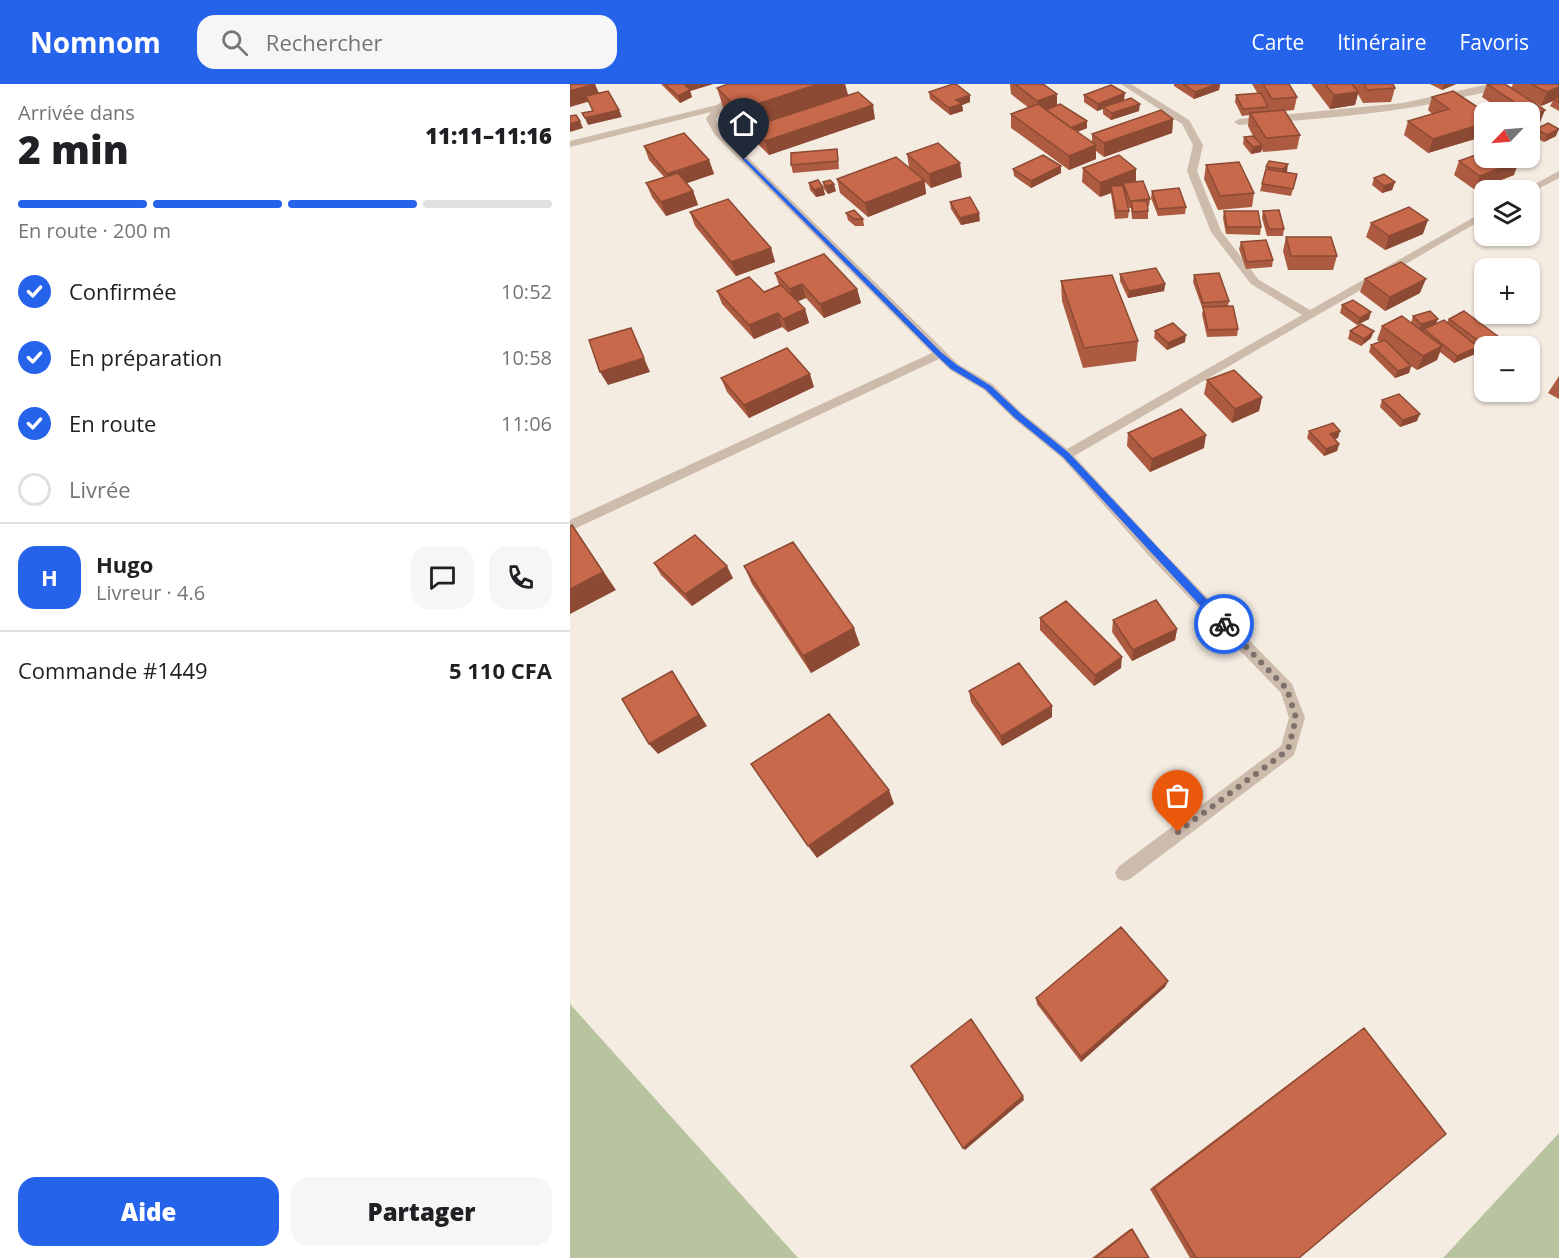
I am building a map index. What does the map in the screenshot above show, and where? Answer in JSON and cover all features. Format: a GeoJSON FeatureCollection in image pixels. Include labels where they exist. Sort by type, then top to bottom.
{"type":"FeatureCollection","features":[{"type":"Feature","properties":{"kind":"street"},"geometry":{"type":"LineString","coordinates":[[570,144],[717,108],[744,89],[758,84]]}},
{"type":"Feature","properties":{"kind":"street"},"geometry":{"type":"LineString","coordinates":[[1125,84],[1186,122],[1198,145],[1192,171],[1216,232],[1255,282],[1309,314]]}},
{"type":"Feature","properties":{"kind":"street"},"geometry":{"type":"LineString","coordinates":[[1239,122],[1349,113],[1438,100],[1499,84]]}},
{"type":"Feature","properties":{"kind":"street"},"geometry":{"type":"LineString","coordinates":[[717,108],[711,119],[727,144],[954,367],[988,387],[1018,416],[1066,455],[1155,553],[1287,689],[1296,718],[1288,750],[1124,873]]}},
{"type":"Feature","properties":{"kind":"street"},"geometry":{"type":"LineString","coordinates":[[1540,184],[1559,174]]}},
{"type":"Feature","properties":{"kind":"street"},"geometry":{"type":"LineString","coordinates":[[1066,455],[1474,220]]}},
{"type":"Feature","properties":{"kind":"street"},"geometry":{"type":"LineString","coordinates":[[570,526],[940,354]]}},
{"type":"Feature","properties":{"kind":"green space"},"geometry":{"type":"Polygon","coordinates":[[[570,1004],[798,1258],[570,1258],[570,1004]]]}},
{"type":"Feature","properties":{"kind":"green space"},"geometry":{"type":"Polygon","coordinates":[[[1559,1133],[1559,1258],[1443,1258],[1559,1133]]]}},
{"type":"Feature","properties":{"kind":"building"},"geometry":{"type":"Polygon","coordinates":[[[570,84],[595,84],[570,91],[570,84]]]}},
{"type":"Feature","properties":{"kind":"building"},"geometry":{"type":"Polygon","coordinates":[[[665,84],[684,84],[690,90],[678,96],[665,84]]]}},
{"type":"Feature","properties":{"kind":"building"},"geometry":{"type":"Polygon","coordinates":[[[728,84],[818,84],[739,110],[717,88],[728,84]]]}},
{"type":"Feature","properties":{"kind":"building"},"geometry":{"type":"Polygon","coordinates":[[[953,84],[970,95],[956,100],[962,104],[949,108],[929,92],[953,84]]]}},
{"type":"Feature","properties":{"kind":"building"},"geometry":{"type":"Polygon","coordinates":[[[1015,84],[1043,84],[1057,94],[1037,101],[1015,84]]]}},
{"type":"Feature","properties":{"kind":"building"},"geometry":{"type":"Polygon","coordinates":[[[1183,84],[1217,84],[1195,92],[1183,84]]]}},
{"type":"Feature","properties":{"kind":"building"},"geometry":{"type":"Polygon","coordinates":[[[1263,84],[1289,84],[1297,97],[1272,99],[1263,84]]]}},
{"type":"Feature","properties":{"kind":"building"},"geometry":{"type":"Polygon","coordinates":[[[1325,84],[1352,84],[1358,92],[1334,95],[1325,84]]]}},
{"type":"Feature","properties":{"kind":"building"},"geometry":{"type":"Polygon","coordinates":[[[1364,84],[1393,84],[1395,88],[1367,90],[1364,84]]]}},
{"type":"Feature","properties":{"kind":"building"},"geometry":{"type":"Polygon","coordinates":[[[1487,84],[1505,84],[1533,102],[1514,102],[1487,84]]]}},
{"type":"Feature","properties":{"kind":"building"},"geometry":{"type":"Polygon","coordinates":[[[1531,84],[1559,84],[1559,87],[1547,92],[1531,84]]]}},
{"type":"Feature","properties":{"kind":"building"},"geometry":{"type":"Polygon","coordinates":[[[1111,85],[1125,93],[1098,104],[1084,95],[1111,85]]]}},
{"type":"Feature","properties":{"kind":"building"},"geometry":{"type":"Polygon","coordinates":[[[608,91],[619,110],[585,118],[582,113],[593,111],[586,96],[608,91]]]}},
{"type":"Feature","properties":{"kind":"building"},"geometry":{"type":"Polygon","coordinates":[[[1453,91],[1474,105],[1474,126],[1433,139],[1408,121],[1449,109],[1432,97],[1453,91]]]}},
{"type":"Feature","properties":{"kind":"building"},"geometry":{"type":"Polygon","coordinates":[[[858,92],[873,105],[765,141],[751,127],[858,92]]]}},
{"type":"Feature","properties":{"kind":"building"},"geometry":{"type":"Polygon","coordinates":[[[1261,93],[1268,107],[1243,109],[1236,95],[1261,93]]]}},
{"type":"Feature","properties":{"kind":"building"},"geometry":{"type":"Polygon","coordinates":[[[1131,98],[1140,104],[1112,113],[1103,107],[1131,98]]]}},
{"type":"Feature","properties":{"kind":"building"},"geometry":{"type":"Polygon","coordinates":[[[1038,104],[1096,145],[1069,156],[1011,114],[1038,104]]]}},
{"type":"Feature","properties":{"kind":"building"},"geometry":{"type":"Polygon","coordinates":[[[1060,104],[1087,121],[1071,128],[1046,110],[1060,104]]]}},
{"type":"Feature","properties":{"kind":"building"},"geometry":{"type":"Polygon","coordinates":[[[1161,110],[1173,119],[1104,143],[1092,134],[1161,110]]]}},
{"type":"Feature","properties":{"kind":"building"},"geometry":{"type":"Polygon","coordinates":[[[1284,110],[1300,135],[1266,138],[1250,113],[1284,110]]]}},
{"type":"Feature","properties":{"kind":"building"},"geometry":{"type":"Polygon","coordinates":[[[576,115],[580,121],[570,124],[570,116],[576,115]]]}},
{"type":"Feature","properties":{"kind":"building"},"geometry":{"type":"Polygon","coordinates":[[[1548,123],[1559,129],[1547,135],[1540,131],[1540,127],[1548,123]]]}},
{"type":"Feature","properties":{"kind":"building"},"geometry":{"type":"Polygon","coordinates":[[[684,133],[709,160],[667,174],[644,146],[684,133]]]}},
{"type":"Feature","properties":{"kind":"building"},"geometry":{"type":"Polygon","coordinates":[[[1253,136],[1262,145],[1253,147],[1244,137],[1253,136]]]}},
{"type":"Feature","properties":{"kind":"building"},"geometry":{"type":"Polygon","coordinates":[[[938,143],[960,163],[929,174],[907,154],[938,143]]]}},
{"type":"Feature","properties":{"kind":"building"},"geometry":{"type":"Polygon","coordinates":[[[837,149],[838,161],[791,165],[791,153],[837,149]]]}},
{"type":"Feature","properties":{"kind":"building"},"geometry":{"type":"Polygon","coordinates":[[[1043,155],[1061,166],[1031,181],[1013,169],[1043,155]]]}},
{"type":"Feature","properties":{"kind":"building"},"geometry":{"type":"Polygon","coordinates":[[[1119,155],[1136,169],[1100,183],[1083,168],[1119,155]]]}},
{"type":"Feature","properties":{"kind":"building"},"geometry":{"type":"Polygon","coordinates":[[[1474,156],[1474,168],[1501,168],[1480,176],[1459,161],[1474,156]]]}},
{"type":"Feature","properties":{"kind":"building"},"geometry":{"type":"Polygon","coordinates":[[[896,157],[924,180],[865,203],[837,179],[896,157]]]}},
{"type":"Feature","properties":{"kind":"building"},"geometry":{"type":"Polygon","coordinates":[[[1269,161],[1288,164],[1283,169],[1266,167],[1269,161]]]}},
{"type":"Feature","properties":{"kind":"building"},"geometry":{"type":"Polygon","coordinates":[[[1239,162],[1254,193],[1220,196],[1206,165],[1239,162]]]}},
{"type":"Feature","properties":{"kind":"building"},"geometry":{"type":"Polygon","coordinates":[[[1266,169],[1297,174],[1293,189],[1262,184],[1266,169]]]}},
{"type":"Feature","properties":{"kind":"building"},"geometry":{"type":"Polygon","coordinates":[[[678,173],[693,191],[661,202],[646,183],[678,173]]]}},
{"type":"Feature","properties":{"kind":"building"},"geometry":{"type":"Polygon","coordinates":[[[1384,174],[1395,182],[1384,186],[1374,178],[1384,174]]]}},
{"type":"Feature","properties":{"kind":"building"},"geometry":{"type":"Polygon","coordinates":[[[818,180],[823,187],[814,190],[809,183],[818,180]]]}},
{"type":"Feature","properties":{"kind":"building"},"geometry":{"type":"Polygon","coordinates":[[[830,180],[834,184],[826,186],[823,182],[830,180]]]}},
{"type":"Feature","properties":{"kind":"building"},"geometry":{"type":"Polygon","coordinates":[[[1143,181],[1150,199],[1130,201],[1123,183],[1143,181]]]}},
{"type":"Feature","properties":{"kind":"building"},"geometry":{"type":"Polygon","coordinates":[[[1111,186],[1123,186],[1129,211],[1116,211],[1111,186]]]}},
{"type":"Feature","properties":{"kind":"building"},"geometry":{"type":"Polygon","coordinates":[[[1179,188],[1186,207],[1158,209],[1152,191],[1179,188]]]}},
{"type":"Feature","properties":{"kind":"building"},"geometry":{"type":"Polygon","coordinates":[[[970,197],[979,213],[960,218],[950,202],[970,197]]]}},
{"type":"Feature","properties":{"kind":"building"},"geometry":{"type":"Polygon","coordinates":[[[728,199],[771,248],[731,262],[690,212],[728,199]]]}},
{"type":"Feature","properties":{"kind":"building"},"geometry":{"type":"Polygon","coordinates":[[[1131,201],[1147,201],[1148,211],[1133,212],[1131,201]]]}},
{"type":"Feature","properties":{"kind":"building"},"geometry":{"type":"Polygon","coordinates":[[[1409,207],[1428,220],[1389,236],[1371,223],[1409,207]]]}},
{"type":"Feature","properties":{"kind":"building"},"geometry":{"type":"Polygon","coordinates":[[[854,210],[863,219],[854,219],[846,213],[854,210]]]}},
{"type":"Feature","properties":{"kind":"building"},"geometry":{"type":"Polygon","coordinates":[[[1279,210],[1284,229],[1269,229],[1263,211],[1279,210]]]}},
{"type":"Feature","properties":{"kind":"building"},"geometry":{"type":"Polygon","coordinates":[[[1224,211],[1258,211],[1261,227],[1227,227],[1224,211]]]}},
{"type":"Feature","properties":{"kind":"building"},"geometry":{"type":"Polygon","coordinates":[[[1286,237],[1331,237],[1337,256],[1291,256],[1286,237]]]}},
{"type":"Feature","properties":{"kind":"building"},"geometry":{"type":"Polygon","coordinates":[[[1266,240],[1273,260],[1247,262],[1241,242],[1266,240]]]}},
{"type":"Feature","properties":{"kind":"building"},"geometry":{"type":"Polygon","coordinates":[[[824,254],[857,289],[820,304],[802,284],[790,289],[775,273],[824,254]]]}},
{"type":"Feature","properties":{"kind":"building"},"geometry":{"type":"Polygon","coordinates":[[[1401,262],[1426,279],[1390,297],[1365,279],[1401,262]]]}},
{"type":"Feature","properties":{"kind":"building"},"geometry":{"type":"Polygon","coordinates":[[[1156,268],[1165,284],[1129,291],[1120,274],[1156,268]]]}},
{"type":"Feature","properties":{"kind":"building"},"geometry":{"type":"Polygon","coordinates":[[[1219,273],[1229,301],[1203,303],[1194,275],[1219,273]]]}},
{"type":"Feature","properties":{"kind":"building"},"geometry":{"type":"Polygon","coordinates":[[[1112,275],[1138,341],[1084,348],[1061,281],[1112,275]]]}},
{"type":"Feature","properties":{"kind":"building"},"geometry":{"type":"Polygon","coordinates":[[[749,277],[764,292],[781,285],[805,309],[783,319],[778,313],[749,325],[717,291],[749,277]]]}},
{"type":"Feature","properties":{"kind":"building"},"geometry":{"type":"Polygon","coordinates":[[[1353,300],[1371,312],[1360,318],[1342,305],[1353,300]]]}},
{"type":"Feature","properties":{"kind":"building"},"geometry":{"type":"Polygon","coordinates":[[[1233,306],[1238,329],[1208,330],[1203,307],[1233,306]]]}},
{"type":"Feature","properties":{"kind":"building"},"geometry":{"type":"Polygon","coordinates":[[[1430,311],[1438,319],[1421,324],[1413,316],[1430,311]]]}},
{"type":"Feature","properties":{"kind":"building"},"geometry":{"type":"Polygon","coordinates":[[[1464,311],[1474,318],[1474,324],[1482,324],[1498,336],[1474,337],[1449,319],[1464,311]]]}},
{"type":"Feature","properties":{"kind":"building"},"geometry":{"type":"Polygon","coordinates":[[[1402,316],[1442,346],[1423,356],[1382,326],[1402,316]]]}},
{"type":"Feature","properties":{"kind":"building"},"geometry":{"type":"Polygon","coordinates":[[[1444,320],[1474,344],[1474,349],[1457,356],[1424,329],[1444,320]]]}},
{"type":"Feature","properties":{"kind":"building"},"geometry":{"type":"Polygon","coordinates":[[[1173,323],[1186,335],[1168,343],[1155,331],[1173,323]]]}},
{"type":"Feature","properties":{"kind":"building"},"geometry":{"type":"Polygon","coordinates":[[[1361,324],[1374,331],[1364,339],[1350,331],[1361,324]]]}},
{"type":"Feature","properties":{"kind":"building"},"geometry":{"type":"Polygon","coordinates":[[[631,328],[644,358],[600,372],[589,340],[631,328]]]}},
{"type":"Feature","properties":{"kind":"building"},"geometry":{"type":"Polygon","coordinates":[[[1385,340],[1411,366],[1398,371],[1371,345],[1385,340]]]}},
{"type":"Feature","properties":{"kind":"building"},"geometry":{"type":"Polygon","coordinates":[[[787,348],[810,374],[744,405],[721,378],[787,348]]]}},
{"type":"Feature","properties":{"kind":"building"},"geometry":{"type":"Polygon","coordinates":[[[1234,370],[1262,397],[1235,409],[1207,380],[1234,370]]]}},
{"type":"Feature","properties":{"kind":"building"},"geometry":{"type":"Polygon","coordinates":[[[1399,394],[1420,414],[1403,420],[1382,400],[1399,394]]]}},
{"type":"Feature","properties":{"kind":"building"},"geometry":{"type":"Polygon","coordinates":[[[1181,409],[1206,435],[1152,459],[1128,433],[1181,409]]]}},
{"type":"Feature","properties":{"kind":"building"},"geometry":{"type":"Polygon","coordinates":[[[1333,423],[1340,431],[1330,434],[1339,444],[1326,449],[1309,431],[1333,423]]]}},
{"type":"Feature","properties":{"kind":"building"},"geometry":{"type":"Polygon","coordinates":[[[572,525],[603,572],[570,589],[570,526],[572,525]]]}},
{"type":"Feature","properties":{"kind":"building"},"geometry":{"type":"Polygon","coordinates":[[[695,535],[727,566],[685,594],[654,563],[695,535]]]}},
{"type":"Feature","properties":{"kind":"building"},"geometry":{"type":"Polygon","coordinates":[[[793,542],[854,628],[803,656],[744,566],[793,542]]]}},
{"type":"Feature","properties":{"kind":"building"},"geometry":{"type":"Polygon","coordinates":[[[1156,600],[1177,629],[1133,650],[1113,620],[1156,600]]]}},
{"type":"Feature","properties":{"kind":"building"},"geometry":{"type":"Polygon","coordinates":[[[1066,601],[1122,657],[1095,675],[1040,618],[1066,601]]]}},
{"type":"Feature","properties":{"kind":"building"},"geometry":{"type":"Polygon","coordinates":[[[1019,663],[1052,706],[1001,736],[969,691],[1019,663]]]}},
{"type":"Feature","properties":{"kind":"building"},"geometry":{"type":"Polygon","coordinates":[[[672,671],[699,715],[649,744],[622,699],[672,671]]]}},
{"type":"Feature","properties":{"kind":"building"},"geometry":{"type":"Polygon","coordinates":[[[829,714],[889,790],[808,846],[751,764],[829,714]]]}},
{"type":"Feature","properties":{"kind":"building"},"geometry":{"type":"Polygon","coordinates":[[[1121,927],[1168,981],[1081,1057],[1036,998],[1121,927]]]}},
{"type":"Feature","properties":{"kind":"building"},"geometry":{"type":"Polygon","coordinates":[[[971,1019],[1023,1096],[963,1148],[911,1066],[971,1019]]]}},
{"type":"Feature","properties":{"kind":"building"},"geometry":{"type":"Polygon","coordinates":[[[1364,1028],[1446,1134],[1299,1258],[1196,1258],[1154,1188],[1364,1028]]]}},
{"type":"Feature","properties":{"kind":"building"},"geometry":{"type":"Polygon","coordinates":[[[1132,1229],[1149,1258],[1095,1258],[1132,1229]]]}},
{"type":"Feature","properties":{"kind":"way so far"},"geometry":{"type":"LineString","coordinates":[[1178,832],[1288,750],[1296,718],[1287,689],[1224,624]]}},
{"type":"Feature","properties":{"kind":"route"},"geometry":{"type":"LineString","coordinates":[[744,160],[954,367],[988,387],[1018,416],[1066,455],[1155,553],[1224,624]]}}]}
